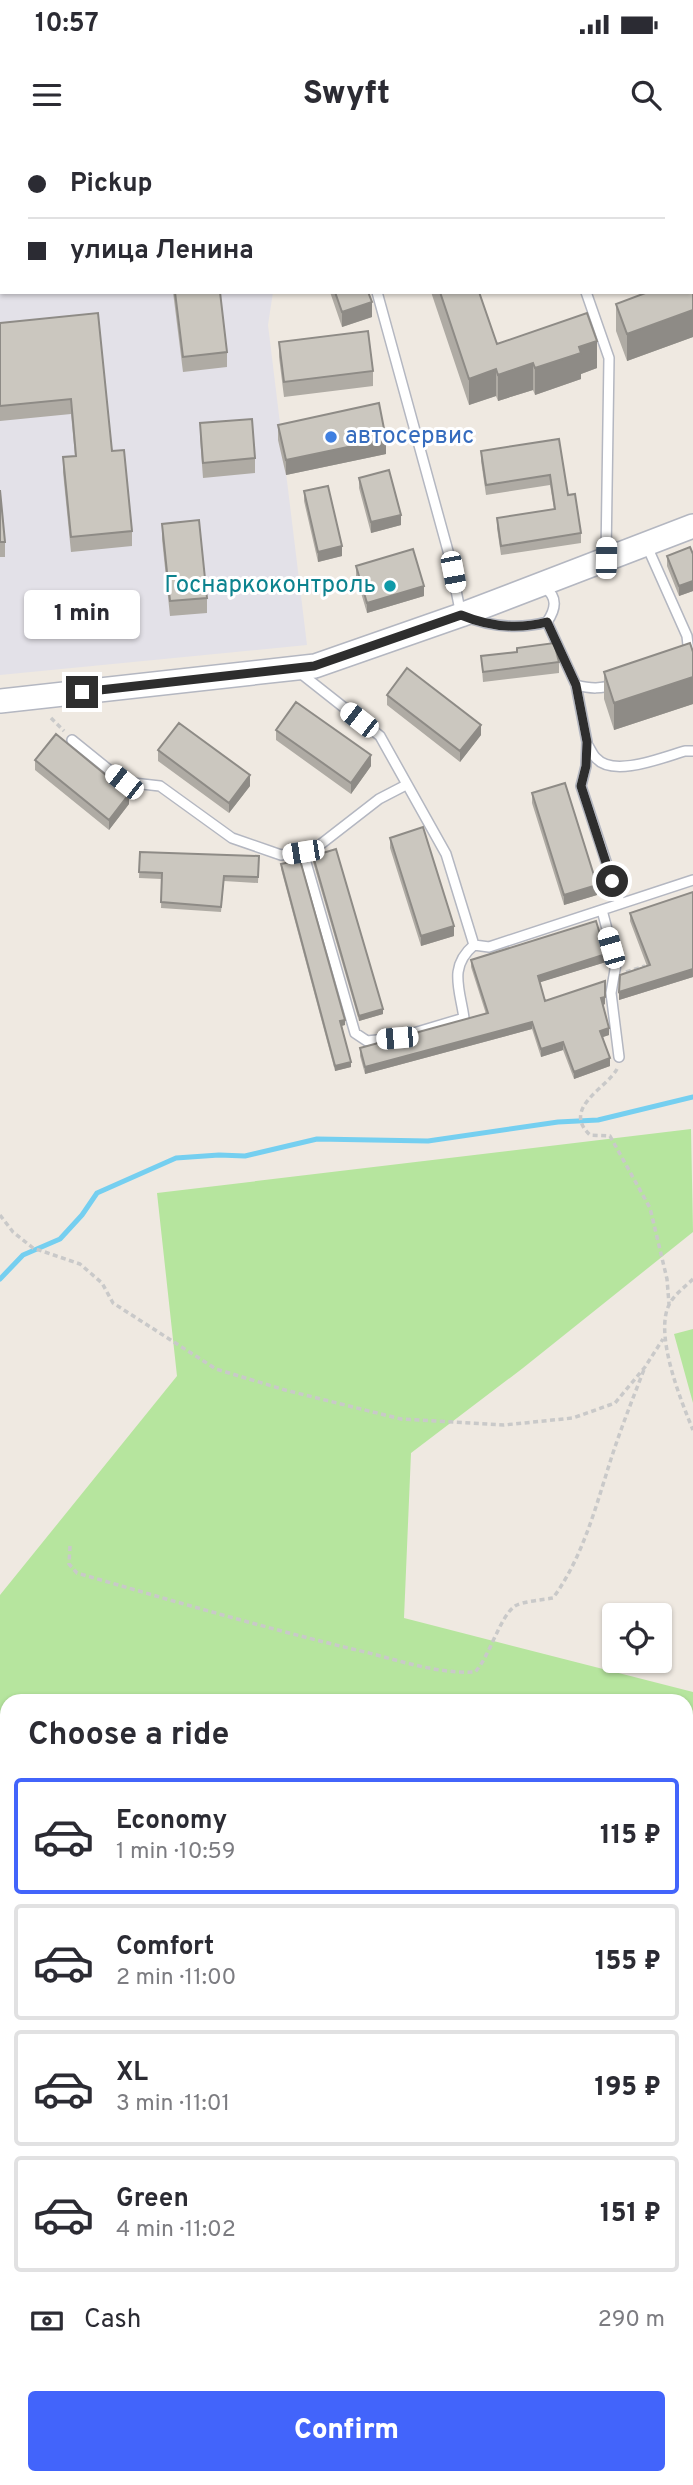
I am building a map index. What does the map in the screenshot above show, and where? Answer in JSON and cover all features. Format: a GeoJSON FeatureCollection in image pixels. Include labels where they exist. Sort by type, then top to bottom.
{"type":"FeatureCollection","features":[{"type":"Feature","properties":{"kind":"street"},"geometry":{"type":"LineString","coordinates":[[0,701],[314,666],[461,615],[693,526]]}},
{"type":"Feature","properties":{"kind":"lane"},"geometry":{"type":"LineString","coordinates":[[378,294],[449,551],[461,615],[481,623],[506,627],[527,628],[547,622],[555,610],[554,598],[547,588],[539,584]]}},
{"type":"Feature","properties":{"kind":"lane"},"geometry":{"type":"LineString","coordinates":[[587,294],[609,358],[606,558]]}},
{"type":"Feature","properties":{"kind":"lane"},"geometry":{"type":"LineString","coordinates":[[646,544],[687,636],[689,653],[683,659]]}},
{"type":"Feature","properties":{"kind":"lane"},"geometry":{"type":"LineString","coordinates":[[547,622],[576,685],[587,742],[586,766],[581,786],[620,904]]}},
{"type":"Feature","properties":{"kind":"lane"},"geometry":{"type":"LineString","coordinates":[[295,668],[380,736],[446,854],[474,944]]}},
{"type":"Feature","properties":{"kind":"lane"},"geometry":{"type":"LineString","coordinates":[[576,685],[604,688],[628,680]]}},
{"type":"Feature","properties":{"kind":"lane"},"geometry":{"type":"LineString","coordinates":[[72,740],[124,782],[160,786],[232,838],[281,855],[312,851],[379,799],[407,785]]}},
{"type":"Feature","properties":{"kind":"lane"},"geometry":{"type":"LineString","coordinates":[[587,742],[596,760],[611,767],[635,765],[693,751]]}},
{"type":"Feature","properties":{"kind":"lane"},"geometry":{"type":"LineString","coordinates":[[303,852],[355,1032],[367,1041],[397,1038],[464,1018],[456,977],[462,954],[474,944]]}},
{"type":"Feature","properties":{"kind":"lane"},"geometry":{"type":"LineString","coordinates":[[474,944],[489,947],[693,880]]}},
{"type":"Feature","properties":{"kind":"lane"},"geometry":{"type":"LineString","coordinates":[[602,910],[615,964],[611,993],[619,1057]]}},
{"type":"Feature","properties":{"kind":"path"},"geometry":{"type":"LineString","coordinates":[[51,718],[72,740]]}},
{"type":"Feature","properties":{"kind":"path"},"geometry":{"type":"LineString","coordinates":[[614,976],[653,964]]}},
{"type":"Feature","properties":{"kind":"path"},"geometry":{"type":"LineString","coordinates":[[0,1215],[13,1232],[33,1248],[80,1264],[102,1283],[113,1303],[216,1369],[285,1390],[401,1419],[504,1425],[573,1418],[615,1404],[645,1367],[663,1339],[669,1304],[665,1271],[650,1208],[610,1136],[590,1135],[585,1131],[582,1118],[587,1098],[612,1079],[619,1057]]}},
{"type":"Feature","properties":{"kind":"path"},"geometry":{"type":"LineString","coordinates":[[669,1304],[693,1279]]}},
{"type":"Feature","properties":{"kind":"path"},"geometry":{"type":"LineString","coordinates":[[663,1339],[693,1430]]}},
{"type":"Feature","properties":{"kind":"path"},"geometry":{"type":"LineString","coordinates":[[70,1546],[69,1564],[77,1573],[341,1647],[454,1674],[475,1672],[483,1663],[505,1617],[516,1606],[553,1598],[564,1583],[597,1507],[645,1367]]}},
{"type":"Feature","properties":{"kind":"shaded area"},"geometry":{"type":"Polygon","coordinates":[[[0,294],[273,294],[268,325],[307,645],[0,675],[0,294]]]}},
{"type":"Feature","properties":{"kind":"green space"},"geometry":{"type":"Polygon","coordinates":[[[691,1129],[693,1232],[523,1368],[411,1453],[404,1618],[602,1669],[602,1673],[619,1673],[693,1694],[0,1694],[0,1595],[177,1376],[157,1193],[691,1129]]]}},
{"type":"Feature","properties":{"kind":"green space"},"geometry":{"type":"Polygon","coordinates":[[[693,1329],[693,1403],[674,1334],[693,1329]]]}},
{"type":"Feature","properties":{"kind":"building"},"geometry":{"type":"Polygon","coordinates":[[[175,294],[220,294],[227,352],[183,357],[175,294]]]}},
{"type":"Feature","properties":{"kind":"building"},"geometry":{"type":"Polygon","coordinates":[[[336,294],[369,294],[372,302],[342,312],[336,294]]]}},
{"type":"Feature","properties":{"kind":"building"},"geometry":{"type":"Polygon","coordinates":[[[441,294],[480,294],[497,344],[587,313],[597,341],[579,347],[581,353],[535,368],[533,363],[498,375],[496,369],[469,379],[441,294]]]}},
{"type":"Feature","properties":{"kind":"building"},"geometry":{"type":"Polygon","coordinates":[[[643,294],[693,294],[693,310],[627,334],[616,304],[643,294]]]}},
{"type":"Feature","properties":{"kind":"building"},"geometry":{"type":"Polygon","coordinates":[[[98,313],[112,451],[124,450],[132,531],[71,537],[63,457],[76,456],[71,399],[0,406],[0,323],[98,313]]]}},
{"type":"Feature","properties":{"kind":"building"},"geometry":{"type":"Polygon","coordinates":[[[368,331],[373,371],[284,382],[279,342],[368,331]]]}},
{"type":"Feature","properties":{"kind":"building"},"geometry":{"type":"Polygon","coordinates":[[[379,403],[386,439],[286,460],[278,425],[379,403]]]}},
{"type":"Feature","properties":{"kind":"building"},"geometry":{"type":"Polygon","coordinates":[[[252,419],[255,458],[203,463],[200,423],[252,419]]]}},
{"type":"Feature","properties":{"kind":"building"},"geometry":{"type":"Polygon","coordinates":[[[559,439],[568,495],[575,494],[581,533],[501,546],[497,518],[555,509],[550,475],[486,485],[481,451],[559,439]]]}},
{"type":"Feature","properties":{"kind":"building"},"geometry":{"type":"Polygon","coordinates":[[[389,470],[401,515],[371,522],[359,478],[389,470]]]}},
{"type":"Feature","properties":{"kind":"building"},"geometry":{"type":"Polygon","coordinates":[[[328,486],[342,546],[318,552],[304,491],[328,486]]]}},
{"type":"Feature","properties":{"kind":"building"},"geometry":{"type":"Polygon","coordinates":[[[0,490],[5,542],[0,542],[0,490]]]}},
{"type":"Feature","properties":{"kind":"building"},"geometry":{"type":"Polygon","coordinates":[[[199,520],[207,598],[170,601],[162,524],[199,520]]]}},
{"type":"Feature","properties":{"kind":"building"},"geometry":{"type":"Polygon","coordinates":[[[690,547],[693,554],[693,581],[679,586],[667,556],[690,547]]]}},
{"type":"Feature","properties":{"kind":"building","name":"Госнаркоконтроль"},"geometry":{"type":"Polygon","coordinates":[[[413,549],[424,586],[367,603],[356,566],[413,549]]]}},
{"type":"Feature","properties":{"kind":"building"},"geometry":{"type":"Polygon","coordinates":[[[554,643],[559,662],[483,672],[481,656],[517,652],[517,648],[554,643]]]}},
{"type":"Feature","properties":{"kind":"building"},"geometry":{"type":"Polygon","coordinates":[[[690,643],[693,652],[693,677],[614,703],[604,672],[690,643]]]}},
{"type":"Feature","properties":{"kind":"building"},"geometry":{"type":"Polygon","coordinates":[[[407,668],[481,725],[460,751],[387,695],[407,668]]]}},
{"type":"Feature","properties":{"kind":"building"},"geometry":{"type":"Polygon","coordinates":[[[296,702],[371,755],[351,783],[276,730],[296,702]]]}},
{"type":"Feature","properties":{"kind":"building"},"geometry":{"type":"Polygon","coordinates":[[[179,723],[250,775],[229,803],[158,750],[179,723]]]}},
{"type":"Feature","properties":{"kind":"building"},"geometry":{"type":"Polygon","coordinates":[[[56,734],[129,794],[109,820],[35,760],[56,734]]]}},
{"type":"Feature","properties":{"kind":"building"},"geometry":{"type":"Polygon","coordinates":[[[565,783],[597,885],[564,895],[532,793],[565,783]]]}},
{"type":"Feature","properties":{"kind":"building"},"geometry":{"type":"Polygon","coordinates":[[[423,827],[454,926],[421,936],[390,838],[423,827]]]}},
{"type":"Feature","properties":{"kind":"building"},"geometry":{"type":"Polygon","coordinates":[[[336,849],[383,1009],[359,1016],[313,856],[336,849]]]}},
{"type":"Feature","properties":{"kind":"building"},"geometry":{"type":"Polygon","coordinates":[[[140,852],[259,856],[258,877],[224,876],[221,907],[161,902],[162,873],[139,872],[140,852]]]}},
{"type":"Feature","properties":{"kind":"building"},"geometry":{"type":"Polygon","coordinates":[[[300,860],[345,1020],[340,1021],[351,1062],[335,1066],[281,864],[300,860]]]}},
{"type":"Feature","properties":{"kind":"building"},"geometry":{"type":"Polygon","coordinates":[[[693,892],[693,969],[619,992],[620,975],[650,965],[630,913],[693,892]]]}},
{"type":"Feature","properties":{"kind":"building"},"geometry":{"type":"Polygon","coordinates":[[[596,921],[606,954],[538,976],[545,1001],[605,981],[605,997],[601,998],[609,1028],[600,1031],[610,1058],[574,1072],[563,1042],[541,1049],[532,1022],[365,1067],[360,1048],[488,1013],[471,960],[596,921]]]}},
{"type":"Feature","properties":{"kind":"waterway"},"geometry":{"type":"LineString","coordinates":[[0,1279],[23,1255],[60,1239],[82,1215],[97,1193],[176,1158],[245,1156],[317,1139],[428,1141],[558,1122],[598,1120],[693,1097]]}},
{"type":"Feature","properties":{"kind":"place","name":"автосервис"},"geometry":{"type":"Point","coordinates":[331,437]}},
{"type":"Feature","properties":{"kind":"place","name":"Госнаркоконтроль"},"geometry":{"type":"Point","coordinates":[390,586]}},
{"type":"Feature","properties":{"kind":"route"},"geometry":{"type":"LineString","coordinates":[[82,692],[314,666],[461,615],[481,623],[506,627],[527,628],[547,622],[576,685],[587,742],[586,766],[581,786],[612,881]]}}]}
